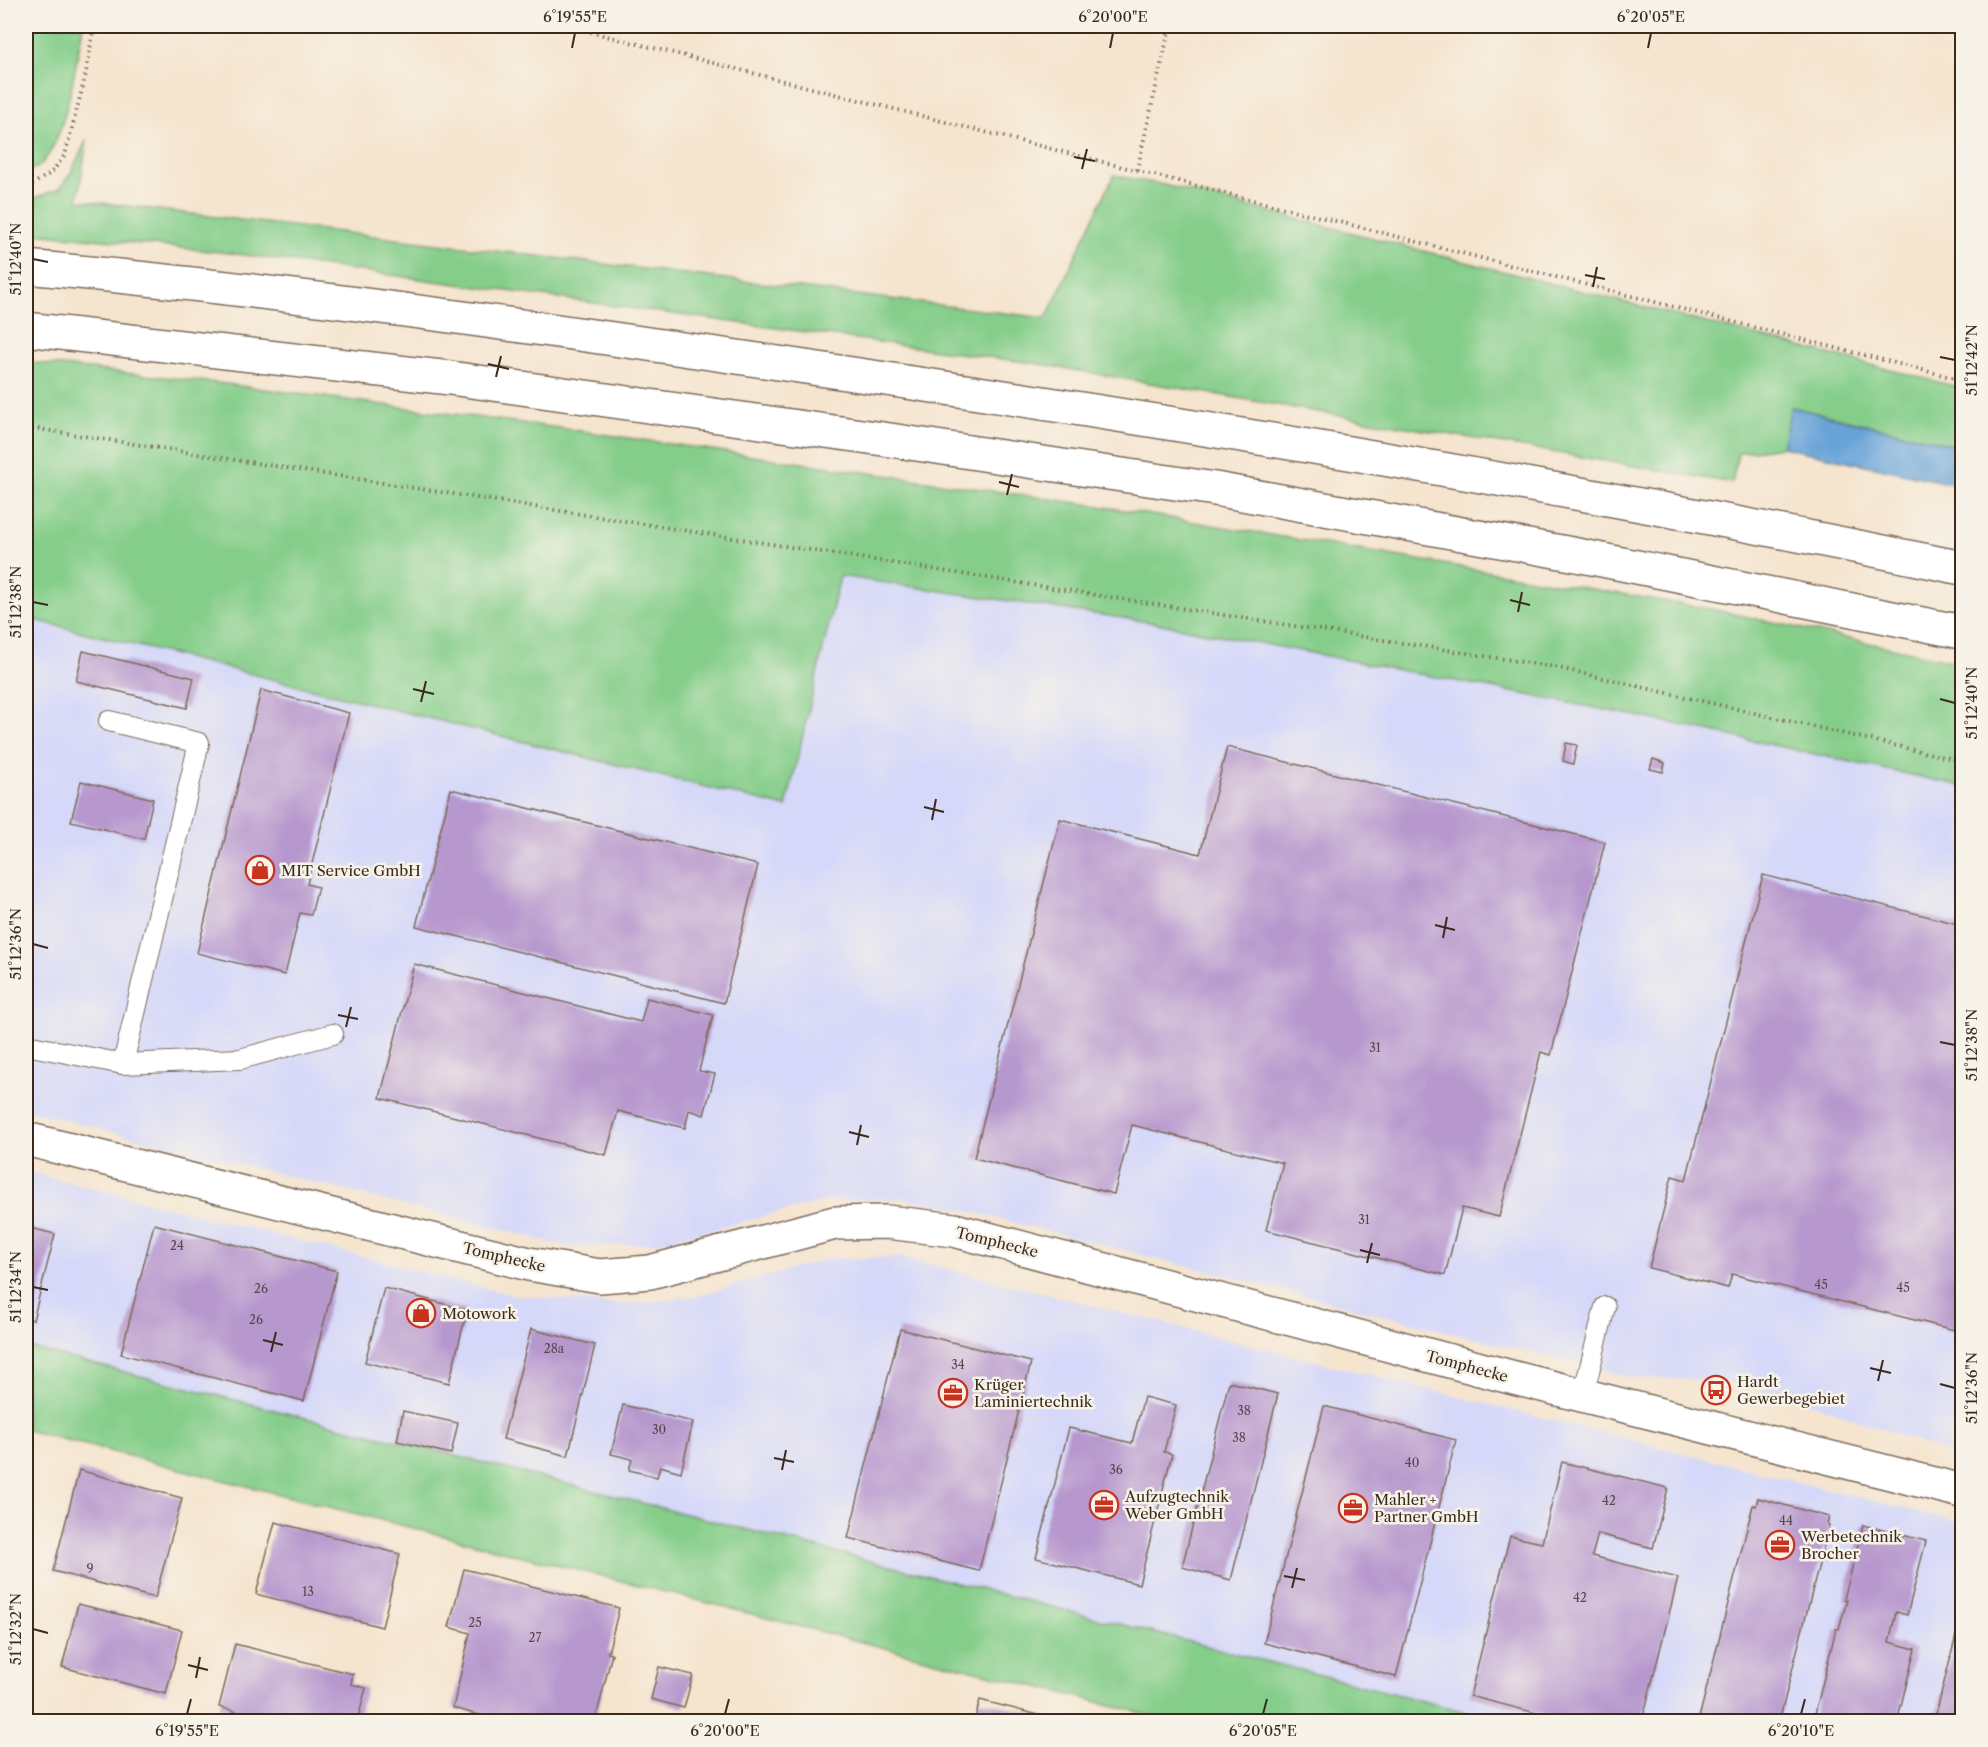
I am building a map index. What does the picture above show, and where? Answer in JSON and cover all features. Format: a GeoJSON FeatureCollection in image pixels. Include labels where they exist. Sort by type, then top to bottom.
{"type":"FeatureCollection","features":[{"type":"Feature","properties":{"kind":"main road"},"geometry":{"type":"LineString","coordinates":[[26,267],[132,277],[550,330],[1015,398],[1503,479],[1962,568]]}},
{"type":"Feature","properties":{"kind":"main road"},"geometry":{"type":"LineString","coordinates":[[26,329],[450,378],[890,440],[1215,489],[1572,554],[1962,632]]}},
{"type":"Feature","properties":{"kind":"main road","name":"Tomphecke"},"geometry":{"type":"LineString","coordinates":[[26,1139],[529,1264],[600,1275],[650,1272],[835,1223],[887,1222],[954,1230],[1583,1395],[1962,1491]]}},
{"type":"Feature","properties":{"kind":"lane"},"geometry":{"type":"LineString","coordinates":[[109,721],[199,743],[123,1064]]}},
{"type":"Feature","properties":{"kind":"lane"},"geometry":{"type":"LineString","coordinates":[[26,1045],[123,1064],[240,1059],[333,1034]]}},
{"type":"Feature","properties":{"kind":"lane"},"geometry":{"type":"LineString","coordinates":[[1583,1395],[1605,1307]]}},
{"type":"Feature","properties":{"kind":"path"},"geometry":{"type":"LineString","coordinates":[[26,186],[51,172],[65,155],[85,78],[94,26]]}},
{"type":"Feature","properties":{"kind":"path"},"geometry":{"type":"LineString","coordinates":[[567,26],[1962,381]]}},
{"type":"Feature","properties":{"kind":"path"},"geometry":{"type":"LineString","coordinates":[[1137,170],[1170,26]]}},
{"type":"Feature","properties":{"kind":"path"},"geometry":{"type":"LineString","coordinates":[[26,427],[1555,667],[1962,761]]}},
{"type":"Feature","properties":{"kind":"shaded area"},"geometry":{"type":"Polygon","coordinates":[[[839,576],[1156,623],[1657,720],[1962,786],[1962,1458],[1820,1406],[1752,1388],[1714,1380],[1633,1378],[964,1210],[901,1198],[825,1201],[659,1243],[570,1247],[26,1110],[26,618],[785,807],[839,576]]]}},
{"type":"Feature","properties":{"kind":"shaded area"},"geometry":{"type":"Polygon","coordinates":[[[26,1171],[512,1295],[622,1305],[696,1296],[828,1259],[900,1257],[1962,1523],[1962,1721],[1502,1721],[26,1347],[26,1171]]]}},
{"type":"Feature","properties":{"kind":"green space"},"geometry":{"type":"Polygon","coordinates":[[[26,26],[83,26],[63,122],[48,156],[38,167],[26,174],[26,26]]]}},
{"type":"Feature","properties":{"kind":"green space"},"geometry":{"type":"Polygon","coordinates":[[[87,139],[78,200],[1046,318],[1114,175],[1164,185],[1962,388],[1962,447],[1792,407],[1782,447],[1738,453],[1732,483],[1039,364],[229,253],[26,232],[26,201],[59,189],[70,174],[87,139]]]}},
{"type":"Feature","properties":{"kind":"green space"},"geometry":{"type":"Polygon","coordinates":[[[26,362],[218,383],[560,428],[1099,506],[1716,610],[1962,663],[1962,786],[1657,720],[1156,623],[840,576],[786,807],[26,618],[26,362]]]}},
{"type":"Feature","properties":{"kind":"green space"},"geometry":{"type":"Polygon","coordinates":[[[26,1347],[1502,1721],[1173,1721],[26,1430],[26,1347]]]}},
{"type":"Feature","properties":{"kind":"water"},"geometry":{"type":"Polygon","coordinates":[[[1791,407],[1962,447],[1962,486],[1782,447],[1791,407]]]}},
{"type":"Feature","properties":{"kind":"building"},"geometry":{"type":"Polygon","coordinates":[[[83,651],[194,678],[187,708],[76,681],[83,651]]]}},
{"type":"Feature","properties":{"kind":"building"},"geometry":{"type":"Polygon","coordinates":[[[261,690],[349,713],[307,884],[318,887],[311,915],[300,913],[285,975],[197,953],[261,690]]]}},
{"type":"Feature","properties":{"kind":"building"},"geometry":{"type":"Polygon","coordinates":[[[1566,743],[1577,745],[1573,764],[1563,761],[1566,743]]]}},
{"type":"Feature","properties":{"kind":"building"},"geometry":{"type":"Polygon","coordinates":[[[1227,747],[1605,842],[1551,1055],[1541,1052],[1499,1217],[1462,1208],[1445,1275],[1266,1230],[1283,1163],[1132,1125],[1114,1194],[974,1158],[1060,819],[1200,854],[1227,747]]]}},
{"type":"Feature","properties":{"kind":"building"},"geometry":{"type":"Polygon","coordinates":[[[1653,759],[1665,763],[1663,772],[1650,769],[1653,759]]]}},
{"type":"Feature","properties":{"kind":"building"},"geometry":{"type":"Polygon","coordinates":[[[81,781],[153,799],[144,839],[71,821],[81,781]]]}},
{"type":"Feature","properties":{"kind":"building"},"geometry":{"type":"Polygon","coordinates":[[[451,789],[758,865],[724,1003],[416,926],[451,789]]]}},
{"type":"Feature","properties":{"kind":"building"},"geometry":{"type":"Polygon","coordinates":[[[1763,875],[1962,925],[1962,1332],[1732,1274],[1728,1288],[1649,1268],[1672,1176],[1686,1180],[1763,875]]]}},
{"type":"Feature","properties":{"kind":"building"},"geometry":{"type":"Polygon","coordinates":[[[414,964],[641,1022],[647,998],[713,1015],[699,1071],[715,1074],[704,1115],[689,1110],[685,1128],[618,1111],[606,1155],[380,1098],[414,964]]]}},
{"type":"Feature","properties":{"kind":"building"},"geometry":{"type":"Polygon","coordinates":[[[154,1224],[337,1271],[304,1401],[121,1354],[154,1224]]]}},
{"type":"Feature","properties":{"kind":"building"},"geometry":{"type":"Polygon","coordinates":[[[26,1227],[55,1234],[33,1320],[26,1318],[26,1227]]]}},
{"type":"Feature","properties":{"kind":"building"},"geometry":{"type":"Polygon","coordinates":[[[384,1288],[467,1310],[449,1383],[365,1362],[384,1288]]]}},
{"type":"Feature","properties":{"kind":"building"},"geometry":{"type":"Polygon","coordinates":[[[531,1329],[595,1345],[568,1456],[503,1439],[531,1329]]]}},
{"type":"Feature","properties":{"kind":"building"},"geometry":{"type":"Polygon","coordinates":[[[900,1329],[1031,1362],[979,1571],[848,1538],[900,1329]]]}},
{"type":"Feature","properties":{"kind":"building"},"geometry":{"type":"Polygon","coordinates":[[[1229,1382],[1278,1394],[1231,1580],[1182,1567],[1229,1382]]]}},
{"type":"Feature","properties":{"kind":"building"},"geometry":{"type":"Polygon","coordinates":[[[1144,1397],[1176,1405],[1164,1452],[1172,1454],[1139,1584],[1036,1558],[1069,1428],[1132,1443],[1144,1397]]]}},
{"type":"Feature","properties":{"kind":"building"},"geometry":{"type":"Polygon","coordinates":[[[623,1405],[693,1422],[681,1472],[660,1466],[657,1477],[629,1470],[632,1459],[611,1454],[623,1405]]]}},
{"type":"Feature","properties":{"kind":"building"},"geometry":{"type":"Polygon","coordinates":[[[1324,1406],[1456,1440],[1396,1677],[1264,1643],[1324,1406]]]}},
{"type":"Feature","properties":{"kind":"building"},"geometry":{"type":"Polygon","coordinates":[[[403,1411],[458,1423],[451,1454],[397,1441],[403,1411]]]}},
{"type":"Feature","properties":{"kind":"building"},"geometry":{"type":"Polygon","coordinates":[[[1562,1462],[1668,1488],[1653,1548],[1598,1534],[1592,1556],[1678,1578],[1642,1722],[1571,1722],[1470,1696],[1510,1536],[1542,1543],[1562,1462]]]}},
{"type":"Feature","properties":{"kind":"building"},"geometry":{"type":"Polygon","coordinates":[[[79,1470],[182,1498],[155,1598],[53,1571],[79,1470]]]}},
{"type":"Feature","properties":{"kind":"building"},"geometry":{"type":"Polygon","coordinates":[[[1758,1498],[1829,1517],[1827,1524],[1829,1525],[1779,1722],[1698,1722],[1753,1505],[1756,1506],[1758,1498]]]}},
{"type":"Feature","properties":{"kind":"building"},"geometry":{"type":"Polygon","coordinates":[[[275,1522],[400,1554],[382,1627],[256,1594],[275,1522]]]}},
{"type":"Feature","properties":{"kind":"building"},"geometry":{"type":"Polygon","coordinates":[[[1863,1525],[1926,1541],[1907,1615],[1896,1612],[1889,1642],[1915,1649],[1897,1722],[1813,1722],[1836,1629],[1839,1629],[1847,1600],[1844,1599],[1863,1525]]]}},
{"type":"Feature","properties":{"kind":"building"},"geometry":{"type":"Polygon","coordinates":[[[464,1569],[619,1608],[608,1653],[612,1654],[595,1722],[505,1722],[453,1708],[470,1633],[449,1627],[464,1569]]]}},
{"type":"Feature","properties":{"kind":"building"},"geometry":{"type":"Polygon","coordinates":[[[78,1604],[182,1630],[166,1694],[62,1667],[78,1604]]]}},
{"type":"Feature","properties":{"kind":"building"},"geometry":{"type":"Polygon","coordinates":[[[1962,1612],[1962,1722],[1934,1722],[1947,1671],[1962,1612]]]}},
{"type":"Feature","properties":{"kind":"building"},"geometry":{"type":"Polygon","coordinates":[[[235,1644],[353,1674],[351,1684],[366,1688],[357,1722],[275,1722],[219,1707],[235,1644]]]}},
{"type":"Feature","properties":{"kind":"building"},"geometry":{"type":"Polygon","coordinates":[[[659,1667],[693,1675],[684,1708],[651,1699],[659,1667]]]}},
{"type":"Feature","properties":{"kind":"building"},"geometry":{"type":"Polygon","coordinates":[[[980,1700],[1062,1721],[1062,1722],[974,1722],[980,1700]]]}},
{"type":"Feature","properties":{"kind":"place","name":"MIT Service GmbH"},"geometry":{"type":"Point","coordinates":[260,870]}},
{"type":"Feature","properties":{"kind":"place","name":"Motowork"},"geometry":{"type":"Point","coordinates":[421,1313]}},
{"type":"Feature","properties":{"kind":"place","name":"Hardt Gewerbegebiet"},"geometry":{"type":"Point","coordinates":[1716,1390]}},
{"type":"Feature","properties":{"kind":"place","name":"Krüger Laminiertechnik"},"geometry":{"type":"Point","coordinates":[953,1393]}},
{"type":"Feature","properties":{"kind":"place","name":"Aufzugtechnik Weber GmbH"},"geometry":{"type":"Point","coordinates":[1104,1505]}},
{"type":"Feature","properties":{"kind":"place","name":"Mahler + Partner GmbH"},"geometry":{"type":"Point","coordinates":[1353,1508]}},
{"type":"Feature","properties":{"kind":"place","name":"Werbetechnik Brocher"},"geometry":{"type":"Point","coordinates":[1780,1545]}}]}
